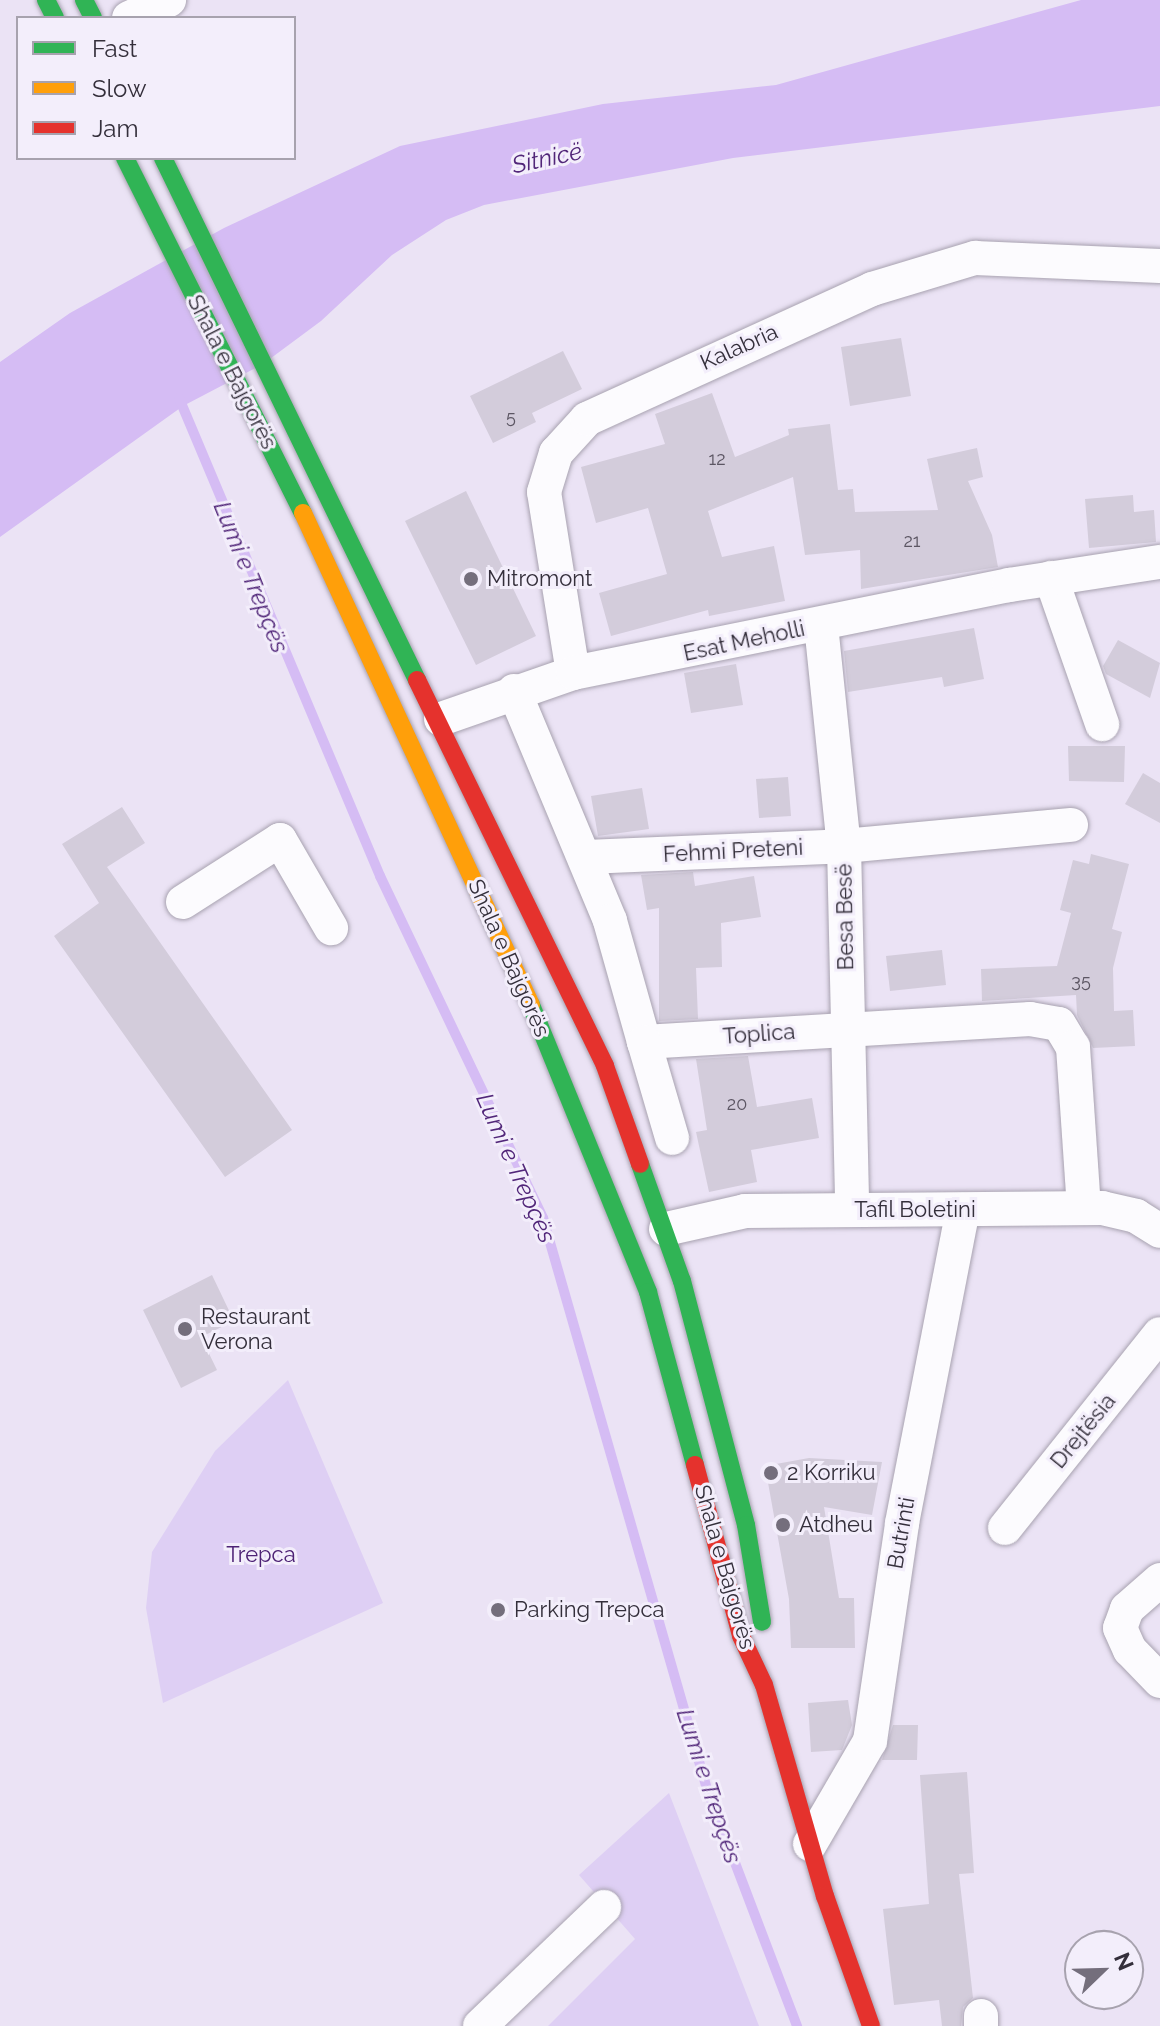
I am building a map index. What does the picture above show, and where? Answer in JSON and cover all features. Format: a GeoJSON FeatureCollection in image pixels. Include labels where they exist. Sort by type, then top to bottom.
{"type":"FeatureCollection","features":[{"type":"Feature","properties":{"kind":"main road","name":"Shala e Bajgorës"},"geometry":{"type":"LineString","coordinates":[[126,160],[337,581],[574,1100],[648,1292],[741,1636],[764,1685]]}},
{"type":"Feature","properties":{"kind":"main road","name":"Shala e Bajgorës"},"geometry":{"type":"LineString","coordinates":[[164,160],[441,719],[605,1066],[666,1229],[682,1281],[755,1567],[764,1685]]}},
{"type":"Feature","properties":{"kind":"main road"},"geometry":{"type":"LineString","coordinates":[[764,1685],[810,1844],[871,2026]]}},
{"type":"Feature","properties":{"kind":"street"},"geometry":{"type":"LineString","coordinates":[[133,16],[169,0]]}},
{"type":"Feature","properties":{"kind":"street","name":"Kalabria"},"geometry":{"type":"LineString","coordinates":[[573,673],[544,492],[556,453],[587,419],[872,289],[975,258],[1160,266]]}},
{"type":"Feature","properties":{"kind":"street","name":"Esat Meholli"},"geometry":{"type":"LineString","coordinates":[[441,719],[514,691],[573,673],[1051,578],[1160,562]]}},
{"type":"Feature","properties":{"kind":"street"},"geometry":{"type":"LineString","coordinates":[[1051,578],[1102,724]]}},
{"type":"Feature","properties":{"kind":"street","name":"Besa Besë"},"geometry":{"type":"LineString","coordinates":[[821,625],[844,846],[852,1210]]}},
{"type":"Feature","properties":{"kind":"street"},"geometry":{"type":"LineString","coordinates":[[514,691],[586,857],[672,1138]]}},
{"type":"Feature","properties":{"kind":"street","name":"Fehmi Preteni"},"geometry":{"type":"LineString","coordinates":[[586,857],[844,846],[1071,825]]}},
{"type":"Feature","properties":{"kind":"street"},"geometry":{"type":"LineString","coordinates":[[183,902],[280,840],[331,928]]}},
{"type":"Feature","properties":{"kind":"street","name":"Toplica"},"geometry":{"type":"LineString","coordinates":[[644,1042],[1030,1019],[1059,1024],[1073,1047],[1084,1208]]}},
{"type":"Feature","properties":{"kind":"street","name":"Tafil Boletini"},"geometry":{"type":"LineString","coordinates":[[666,1229],[745,1211],[1084,1208],[1136,1216],[1160,1231]]}},
{"type":"Feature","properties":{"kind":"street","name":"Butrinti"},"geometry":{"type":"LineString","coordinates":[[810,1844],[870,1741],[902,1523],[963,1210]]}},
{"type":"Feature","properties":{"kind":"street"},"geometry":{"type":"LineString","coordinates":[[648,1292],[682,1281]]}},
{"type":"Feature","properties":{"kind":"street","name":"Drejtësia"},"geometry":{"type":"LineString","coordinates":[[1005,1528],[1160,1334]]}},
{"type":"Feature","properties":{"kind":"street"},"geometry":{"type":"LineString","coordinates":[[1160,1580],[1127,1609],[1120,1628],[1130,1650],[1160,1681]]}},
{"type":"Feature","properties":{"kind":"street"},"geometry":{"type":"LineString","coordinates":[[480,2026],[604,1907]]}},
{"type":"Feature","properties":{"kind":"green space","name":"Trepca"},"geometry":{"type":"Polygon","coordinates":[[[288,1380],[383,1603],[163,1703],[146,1608],[152,1552],[215,1451],[288,1380]]]}},
{"type":"Feature","properties":{"kind":"green space"},"geometry":{"type":"Polygon","coordinates":[[[669,1793],[759,2026],[548,2026],[635,1939],[579,1875],[669,1793]]]}},
{"type":"Feature","properties":{"kind":"water","name":"Sitnicë"},"geometry":{"type":"Polygon","coordinates":[[[1081,0],[1160,0],[1160,106],[733,158],[484,205],[446,220],[392,255],[321,321],[263,364],[183,406],[0,537],[0,362],[70,313],[224,228],[400,146],[603,104],[776,85],[1081,0]]]}},
{"type":"Feature","properties":{"kind":"building"},"geometry":{"type":"Polygon","coordinates":[[[901,338],[911,396],[850,406],[841,347],[901,338]]]}},
{"type":"Feature","properties":{"kind":"building"},"geometry":{"type":"Polygon","coordinates":[[[563,351],[582,389],[532,413],[536,422],[493,443],[470,396],[563,351]]]}},
{"type":"Feature","properties":{"kind":"building"},"geometry":{"type":"Polygon","coordinates":[[[712,393],[735,457],[789,435],[788,429],[830,424],[838,490],[853,489],[855,512],[938,510],[927,459],[977,448],[983,477],[968,481],[992,535],[998,567],[861,589],[860,550],[805,555],[793,477],[708,511],[722,557],[774,546],[785,601],[709,616],[708,610],[611,636],[599,593],[667,574],[648,508],[596,523],[581,467],[665,444],[655,414],[712,393]]]}},
{"type":"Feature","properties":{"kind":"building","name":"Mitromont"},"geometry":{"type":"Polygon","coordinates":[[[466,491],[536,636],[476,665],[405,521],[466,491]]]}},
{"type":"Feature","properties":{"kind":"building"},"geometry":{"type":"Polygon","coordinates":[[[1133,495],[1134,512],[1154,510],[1156,542],[1089,548],[1085,499],[1133,495]]]}},
{"type":"Feature","properties":{"kind":"building"},"geometry":{"type":"Polygon","coordinates":[[[974,628],[984,679],[944,687],[942,677],[848,692],[844,651],[974,628]]]}},
{"type":"Feature","properties":{"kind":"building"},"geometry":{"type":"Polygon","coordinates":[[[1118,640],[1160,663],[1150,698],[1106,674],[1103,666],[1118,640]]]}},
{"type":"Feature","properties":{"kind":"building"},"geometry":{"type":"Polygon","coordinates":[[[736,664],[743,705],[691,713],[684,673],[736,664]]]}},
{"type":"Feature","properties":{"kind":"building"},"geometry":{"type":"Polygon","coordinates":[[[1068,746],[1125,746],[1124,782],[1069,781],[1068,746]]]}},
{"type":"Feature","properties":{"kind":"building"},"geometry":{"type":"Polygon","coordinates":[[[1143,773],[1160,783],[1160,823],[1125,804],[1143,773]]]}},
{"type":"Feature","properties":{"kind":"building"},"geometry":{"type":"Polygon","coordinates":[[[788,777],[791,816],[759,818],[756,779],[788,777]]]}},
{"type":"Feature","properties":{"kind":"building"},"geometry":{"type":"Polygon","coordinates":[[[642,788],[649,829],[598,836],[591,796],[642,788]]]}},
{"type":"Feature","properties":{"kind":"building"},"geometry":{"type":"Polygon","coordinates":[[[122,807],[145,843],[107,867],[292,1130],[225,1177],[54,936],[99,903],[62,844],[122,807]]]}},
{"type":"Feature","properties":{"kind":"building"},"geometry":{"type":"Polygon","coordinates":[[[1091,854],[1129,864],[1112,929],[1122,932],[1113,968],[1114,1011],[1133,1010],[1135,1046],[1093,1048],[1077,1015],[1076,995],[982,1001],[981,969],[1057,966],[1071,913],[1060,910],[1073,860],[1089,864],[1091,854]]]}},
{"type":"Feature","properties":{"kind":"building"},"geometry":{"type":"Polygon","coordinates":[[[693,872],[695,886],[754,876],[761,917],[721,923],[722,967],[696,968],[698,1019],[659,1021],[659,908],[647,910],[641,875],[693,872]]]}},
{"type":"Feature","properties":{"kind":"building"},"geometry":{"type":"Polygon","coordinates":[[[942,950],[946,985],[890,991],[886,956],[942,950]]]}},
{"type":"Feature","properties":{"kind":"building"},"geometry":{"type":"Polygon","coordinates":[[[748,1056],[757,1107],[812,1098],[819,1138],[751,1150],[757,1182],[709,1192],[696,1132],[707,1130],[696,1059],[748,1056]]]}},
{"type":"Feature","properties":{"kind":"building","name":"Restaurant Verona"},"geometry":{"type":"Polygon","coordinates":[[[212,1275],[234,1321],[201,1337],[217,1370],[181,1388],[143,1310],[212,1275]]]}},
{"type":"Feature","properties":{"kind":"building"},"geometry":{"type":"Polygon","coordinates":[[[809,1458],[882,1462],[872,1515],[824,1507],[839,1598],[854,1598],[855,1648],[791,1648],[789,1599],[765,1466],[809,1458]]]}},
{"type":"Feature","properties":{"kind":"building"},"geometry":{"type":"Polygon","coordinates":[[[848,1700],[852,1725],[842,1750],[811,1752],[808,1703],[848,1700]]]}},
{"type":"Feature","properties":{"kind":"building"},"geometry":{"type":"Polygon","coordinates":[[[893,1725],[918,1725],[917,1760],[882,1760],[893,1725]]]}},
{"type":"Feature","properties":{"kind":"building"},"geometry":{"type":"Polygon","coordinates":[[[967,1772],[974,1873],[959,1874],[973,1998],[963,2007],[961,2026],[942,2026],[939,2000],[894,2005],[883,1909],[929,1904],[920,1775],[967,1772]]]}},
{"type":"Feature","properties":{"kind":"waterway","name":"Lumi e Trepçës"},"geometry":{"type":"LineString","coordinates":[[179,398],[380,876],[543,1218],[707,1789],[797,2026]]}},
{"type":"Feature","properties":{"kind":"traffic: fast"},"geometry":{"type":"LineString","coordinates":[[46,0],[54,16]]}},
{"type":"Feature","properties":{"kind":"traffic: fast"},"geometry":{"type":"LineString","coordinates":[[84,0],[92,16]]}},
{"type":"Feature","properties":{"kind":"traffic: fast"},"geometry":{"type":"LineString","coordinates":[[126,160],[303,513]]}},
{"type":"Feature","properties":{"kind":"traffic: fast"},"geometry":{"type":"LineString","coordinates":[[164,160],[417,680]]}},
{"type":"Feature","properties":{"kind":"traffic: fast"},"geometry":{"type":"LineString","coordinates":[[531,1005],[648,1292],[695,1465]]}},
{"type":"Feature","properties":{"kind":"traffic: fast"},"geometry":{"type":"LineString","coordinates":[[640,1164],[682,1281],[746,1525],[762,1622]]}},
{"type":"Feature","properties":{"kind":"traffic: slow"},"geometry":{"type":"LineString","coordinates":[[303,513],[531,1005]]}},
{"type":"Feature","properties":{"kind":"traffic: jam"},"geometry":{"type":"LineString","coordinates":[[417,680],[605,1066],[640,1164]]}},
{"type":"Feature","properties":{"kind":"traffic: jam"},"geometry":{"type":"LineString","coordinates":[[695,1465],[741,1636],[764,1685],[825,1896],[871,2026]]}},
{"type":"Feature","properties":{"kind":"place","name":"Mitromont"},"geometry":{"type":"Point","coordinates":[471,579]}},
{"type":"Feature","properties":{"kind":"place","name":"Restaurant Verona"},"geometry":{"type":"Point","coordinates":[185,1329]}},
{"type":"Feature","properties":{"kind":"place","name":"2 Korriku"},"geometry":{"type":"Point","coordinates":[771,1473]}},
{"type":"Feature","properties":{"kind":"place","name":"Atdheu"},"geometry":{"type":"Point","coordinates":[783,1525]}},
{"type":"Feature","properties":{"kind":"place","name":"Parking Trepca"},"geometry":{"type":"Point","coordinates":[498,1610]}}]}
